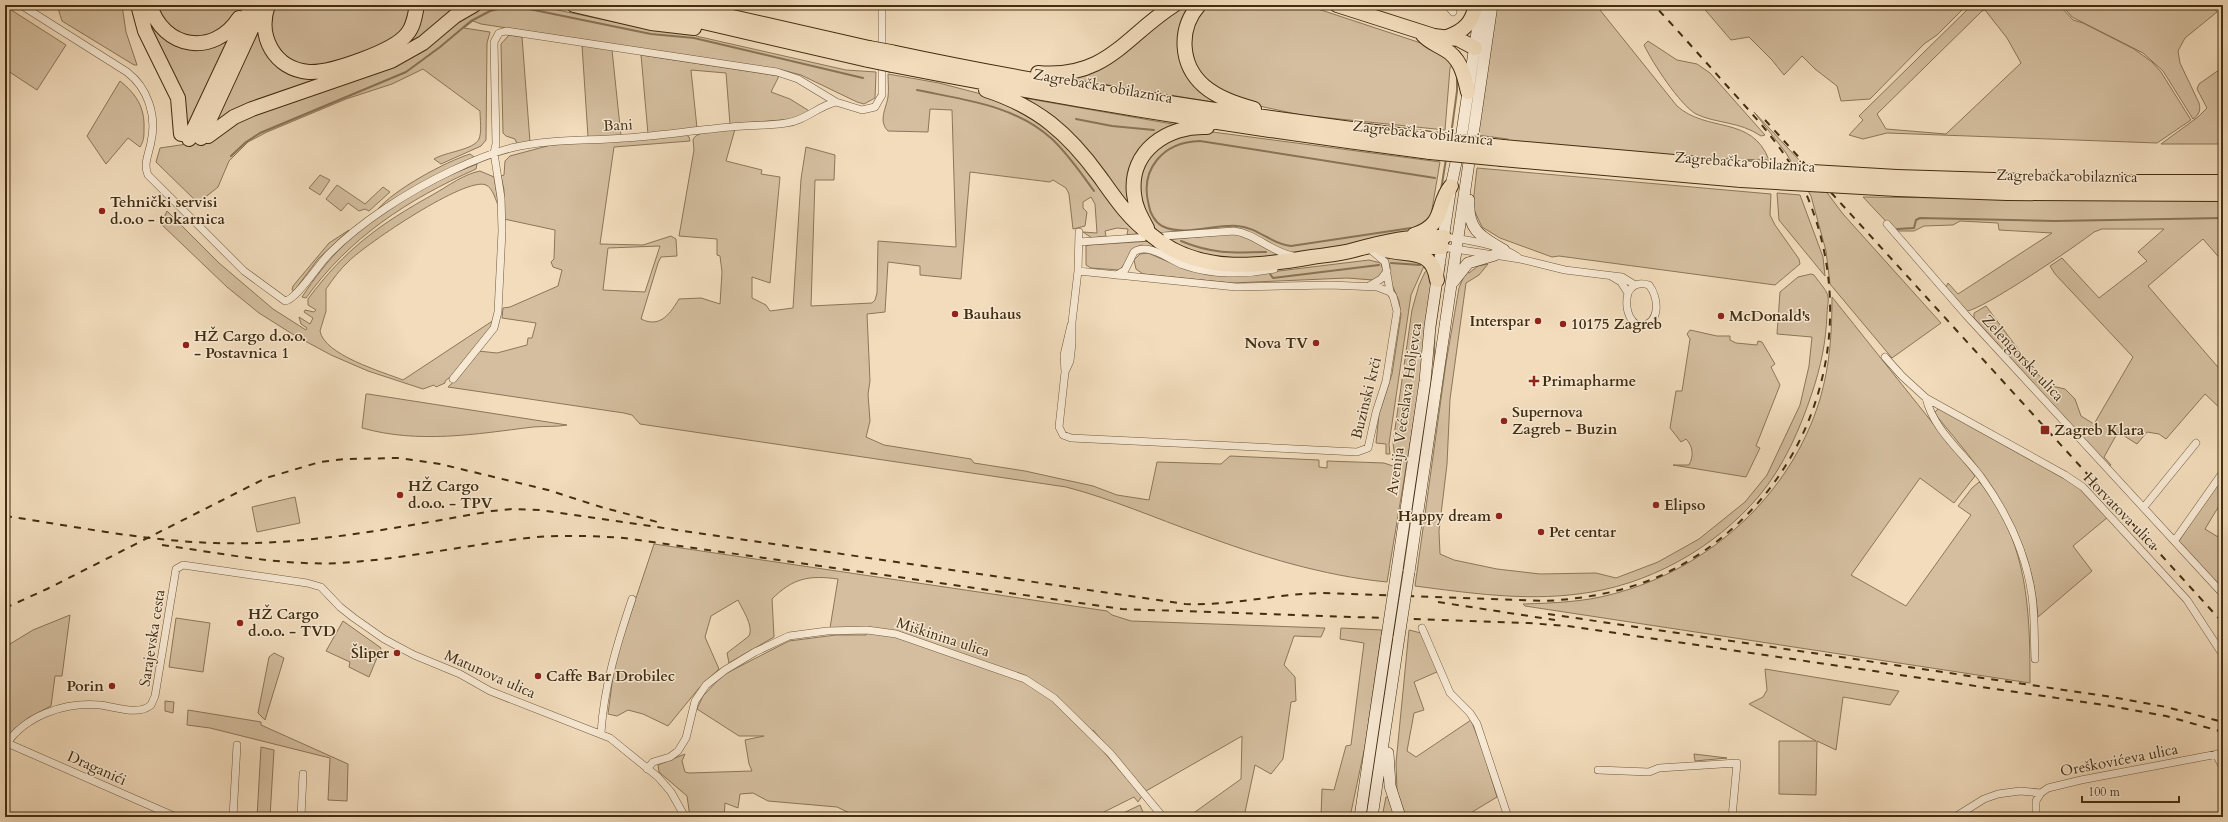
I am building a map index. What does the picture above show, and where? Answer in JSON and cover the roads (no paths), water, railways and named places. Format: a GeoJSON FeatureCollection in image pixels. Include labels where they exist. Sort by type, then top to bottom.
{"type":"FeatureCollection","features":[{"type":"Feature","properties":{"kind":"highway"},"geometry":{"type":"LineString","coordinates":[[138,5],[145,31],[178,98],[195,137]]}},
{"type":"Feature","properties":{"kind":"highway"},"geometry":{"type":"LineString","coordinates":[[150,5],[158,25],[166,32],[177,40],[199,43],[211,42],[228,32],[246,5]]}},
{"type":"Feature","properties":{"kind":"highway"},"geometry":{"type":"LineString","coordinates":[[195,137],[252,5]]}},
{"type":"Feature","properties":{"kind":"highway"},"geometry":{"type":"LineString","coordinates":[[195,137],[262,5]]}},
{"type":"Feature","properties":{"kind":"highway"},"geometry":{"type":"LineString","coordinates":[[268,5],[264,29],[267,42],[273,52],[290,66],[303,71],[315,72],[353,62],[392,47],[409,32],[417,5]]}},
{"type":"Feature","properties":{"kind":"highway"},"geometry":{"type":"LineString","coordinates":[[195,137],[252,109],[391,61],[423,43],[455,16],[474,5]]}},
{"type":"Feature","properties":{"kind":"highway"},"geometry":{"type":"LineString","coordinates":[[574,5],[656,24],[689,27],[746,40],[778,40]]}},
{"type":"Feature","properties":{"kind":"highway","name":"Zagrebačka obilaznica"},"geometry":{"type":"LineString","coordinates":[[630,5],[778,40],[891,58],[960,66],[1128,96],[1320,125],[1430,145]]}},
{"type":"Feature","properties":{"kind":"highway","name":"Zagrebačka obilaznica"},"geometry":{"type":"LineString","coordinates":[[679,5],[766,25],[869,54]]}},
{"type":"Feature","properties":{"kind":"highway"},"geometry":{"type":"LineString","coordinates":[[710,5],[748,14],[766,25]]}},
{"type":"Feature","properties":{"kind":"highway"},"geometry":{"type":"LineString","coordinates":[[960,66],[983,65],[1044,74],[1064,73],[1085,68],[1116,52],[1174,5]]}},
{"type":"Feature","properties":{"kind":"highway"},"geometry":{"type":"LineString","coordinates":[[1199,5],[1187,25],[1184,43],[1188,64],[1198,80],[1215,93],[1239,104],[1305,118],[1320,125]]}},
{"type":"Feature","properties":{"kind":"highway"},"geometry":{"type":"LineString","coordinates":[[1337,5],[1418,31],[1464,41],[1480,49]]}},
{"type":"Feature","properties":{"kind":"highway"},"geometry":{"type":"LineString","coordinates":[[1440,36],[1466,27],[1473,17],[1476,5]]}},
{"type":"Feature","properties":{"kind":"highway"},"geometry":{"type":"LineString","coordinates":[[1418,31],[1428,41],[1448,51],[1456,58],[1463,70],[1468,92]]}},
{"type":"Feature","properties":{"kind":"highway","name":"Zagrebačka obilaznica"},"geometry":{"type":"LineString","coordinates":[[891,58],[930,72],[1138,111],[1301,135],[1430,145],[1502,153],[1741,174],[1897,183],[2007,193],[2223,194]]}},
{"type":"Feature","properties":{"kind":"highway"},"geometry":{"type":"LineString","coordinates":[[930,72],[949,82],[995,93],[1026,106],[1044,117],[1074,143],[1132,220],[1155,238],[1182,254],[1221,264],[1245,265],[1292,261],[1407,238],[1424,231],[1434,223],[1441,212],[1445,196],[1451,186]]}},
{"type":"Feature","properties":{"kind":"highway"},"geometry":{"type":"LineString","coordinates":[[1155,238],[1136,207],[1133,186],[1139,163],[1156,141],[1178,130],[1197,127],[1286,138],[1301,135]]}},
{"type":"Feature","properties":{"kind":"highway","name":"Zagrebačka obilaznica"},"geometry":{"type":"LineString","coordinates":[[1897,183],[2223,182]]}},
{"type":"Feature","properties":{"kind":"highway"},"geometry":{"type":"LineString","coordinates":[[1407,238],[1443,242]]}},
{"type":"Feature","properties":{"kind":"highway"},"geometry":{"type":"LineString","coordinates":[[1353,250],[1376,250],[1443,242]]}},
{"type":"Feature","properties":{"kind":"highway"},"geometry":{"type":"LineString","coordinates":[[1376,250],[1395,253],[1413,253],[1423,256],[1434,268],[1437,280]]}},
{"type":"Feature","properties":{"kind":"main road","name":"Avenija Većeslava Holjevca"},"geometry":{"type":"LineString","coordinates":[[1372,817],[1466,186],[1480,49],[1481,5]]}},
{"type":"Feature","properties":{"kind":"main road","name":"Avenija Većeslava Holjevca"},"geometry":{"type":"LineString","coordinates":[[1360,814],[1424,389],[1437,280],[1451,186],[1468,92],[1492,5]]}},
{"type":"Feature","properties":{"kind":"main road"},"geometry":{"type":"LineString","coordinates":[[1466,186],[1469,194],[1470,216],[1473,228],[1500,253]]}},
{"type":"Feature","properties":{"kind":"main road"},"geometry":{"type":"LineString","coordinates":[[1450,288],[1461,270],[1468,263],[1500,253]]}},
{"type":"Feature","properties":{"kind":"main road"},"geometry":{"type":"LineString","coordinates":[[1388,711],[1390,733],[1388,767],[1392,794],[1400,817]]}},
{"type":"Feature","properties":{"kind":"street","name":"Bani"},"geometry":{"type":"LineString","coordinates":[[21,5],[127,72],[137,81],[145,94],[153,117],[152,140],[145,163],[148,175],[244,271],[285,301],[291,300],[295,296],[315,270],[338,245],[375,215],[450,171],[494,153],[517,147],[557,142],[652,136],[733,126],[786,123],[800,120],[836,102]]}},
{"type":"Feature","properties":{"kind":"street"},"geometry":{"type":"LineString","coordinates":[[453,379],[494,328],[498,319],[501,198],[494,153],[496,144],[494,42],[498,34],[506,31],[777,72],[798,79],[836,102],[862,110],[875,107],[882,95],[882,5]]}},
{"type":"Feature","properties":{"kind":"street"},"geometry":{"type":"LineString","coordinates":[[1447,5],[1452,12]]}},
{"type":"Feature","properties":{"kind":"street","name":"Zelengorska ulica"},"geometry":{"type":"LineString","coordinates":[[1887,224],[1966,315],[2223,594]]}},
{"type":"Feature","properties":{"kind":"street"},"geometry":{"type":"LineString","coordinates":[[1079,242],[1234,231],[1250,235],[1286,254],[1312,257]]}},
{"type":"Feature","properties":{"kind":"street","name":"Buzinski krči"},"geometry":{"type":"LineString","coordinates":[[1079,232],[1078,271],[1072,322],[1072,343],[1070,360],[1065,372],[1059,427],[1061,434],[1068,438],[1362,451],[1370,444],[1376,412],[1386,382],[1397,311],[1396,302],[1390,292],[1387,271]]}},
{"type":"Feature","properties":{"kind":"street"},"geometry":{"type":"LineString","coordinates":[[1443,242],[1500,253],[1565,270],[1622,277],[1635,285],[1649,285],[1654,293],[1656,310],[1655,318],[1650,324],[1640,326],[1632,321],[1627,307],[1628,293],[1635,285]]}},
{"type":"Feature","properties":{"kind":"street"},"geometry":{"type":"LineString","coordinates":[[1443,242],[1500,253]]}},
{"type":"Feature","properties":{"kind":"street"},"geometry":{"type":"LineString","coordinates":[[1116,275],[1125,270],[1134,252],[1142,249],[1154,251],[1185,266],[1216,272],[1273,270],[1292,261]]}},
{"type":"Feature","properties":{"kind":"street"},"geometry":{"type":"LineString","coordinates":[[1369,286],[1378,282],[1387,271],[1387,265],[1376,250]]}},
{"type":"Feature","properties":{"kind":"street"},"geometry":{"type":"LineString","coordinates":[[1130,261],[1133,270],[1142,278]]}},
{"type":"Feature","properties":{"kind":"street"},"geometry":{"type":"LineString","coordinates":[[1078,271],[1236,287],[1323,285],[1369,286],[1382,288],[1390,292]]}},
{"type":"Feature","properties":{"kind":"street"},"geometry":{"type":"LineString","coordinates":[[1610,276],[1620,282],[1628,293]]}},
{"type":"Feature","properties":{"kind":"street","name":"Horvatova ulica"},"geometry":{"type":"LineString","coordinates":[[1885,357],[1902,376],[1926,398],[2065,475],[2083,487],[2187,600],[2223,655]]}},
{"type":"Feature","properties":{"kind":"street","name":"Horvatova ulica"},"geometry":{"type":"LineString","coordinates":[[1926,398],[1929,408],[1955,448],[1980,476],[2001,506],[2014,532],[2024,560],[2032,596],[2035,659]]}},
{"type":"Feature","properties":{"kind":"street"},"geometry":{"type":"LineString","coordinates":[[2144,507],[2196,443]]}},
{"type":"Feature","properties":{"kind":"street"},"geometry":{"type":"LineString","coordinates":[[2174,540],[2223,472]]}},
{"type":"Feature","properties":{"kind":"street","name":"Sarajevska cesta"},"geometry":{"type":"LineString","coordinates":[[6,744],[20,730],[42,714],[66,706],[95,705],[138,711],[151,705],[156,696],[176,570],[180,565],[316,584],[328,592]]}},
{"type":"Feature","properties":{"kind":"street","name":"Matunova ulica"},"geometry":{"type":"LineString","coordinates":[[328,592],[340,607],[354,618],[384,639],[414,655],[460,674],[490,691],[601,733],[617,742],[671,792],[685,817]]}},
{"type":"Feature","properties":{"kind":"street"},"geometry":{"type":"LineString","coordinates":[[601,733],[608,680],[632,599]]}},
{"type":"Feature","properties":{"kind":"street"},"geometry":{"type":"LineString","coordinates":[[1422,628],[1450,693],[1470,713],[1477,724],[1508,817]]}},
{"type":"Feature","properties":{"kind":"street","name":"Miškinina ulica"},"geometry":{"type":"LineString","coordinates":[[647,769],[654,762],[670,756],[678,751],[686,738],[695,701],[706,686],[725,670],[755,652],[789,636],[820,632],[867,630],[896,634],[1025,680],[1054,698],[1110,753],[1163,817]]}},
{"type":"Feature","properties":{"kind":"street","name":"Draganići"},"geometry":{"type":"LineString","coordinates":[[6,744],[176,817]]}},
{"type":"Feature","properties":{"kind":"street"},"geometry":{"type":"LineString","coordinates":[[233,817],[237,745]]}},
{"type":"Feature","properties":{"kind":"street"},"geometry":{"type":"LineString","coordinates":[[2220,754],[2223,768]]}},
{"type":"Feature","properties":{"kind":"street","name":"Oreškovićeva ulica"},"geometry":{"type":"LineString","coordinates":[[1955,817],[1984,799],[1998,794],[2020,791],[2041,793],[2048,788],[2081,780],[2220,754]]}},
{"type":"Feature","properties":{"kind":"street"},"geometry":{"type":"LineString","coordinates":[[1598,770],[1649,772],[1660,768],[1737,763],[1732,817]]}},
{"type":"Feature","properties":{"kind":"street"},"geometry":{"type":"LineString","coordinates":[[301,817],[303,774]]}},
{"type":"Feature","properties":{"kind":"street"},"geometry":{"type":"LineString","coordinates":[[2036,817],[2036,801],[2041,793]]}},
{"type":"Feature","properties":{"kind":"waterway"},"geometry":{"type":"LineString","coordinates":[[231,156],[246,142],[260,133],[406,72],[440,47],[471,21],[490,11],[505,7],[529,9],[651,34],[694,38],[863,78]]}},
{"type":"Feature","properties":{"kind":"waterway"},"geometry":{"type":"LineString","coordinates":[[1451,135],[1457,91],[1457,76]]}},
{"type":"Feature","properties":{"kind":"waterway"},"geometry":{"type":"LineString","coordinates":[[917,90],[971,101],[1005,111],[1022,118],[1038,128],[1058,145],[1094,191]]}},
{"type":"Feature","properties":{"kind":"waterway"},"geometry":{"type":"LineString","coordinates":[[1076,119],[1112,126],[1154,130]]}},
{"type":"Feature","properties":{"kind":"waterway"},"geometry":{"type":"LineString","coordinates":[[1411,228],[1291,246],[1284,245],[1251,229],[1237,226],[1189,230],[1171,229],[1159,224],[1152,214],[1147,193],[1148,180],[1151,169],[1165,152],[1175,146],[1200,141],[1435,178]]}},
{"type":"Feature","properties":{"kind":"waterway"},"geometry":{"type":"LineString","coordinates":[[1441,190],[1446,159]]}},
{"type":"Feature","properties":{"kind":"waterway"},"geometry":{"type":"LineString","coordinates":[[1897,229],[1914,228],[1916,220],[1920,218],[2055,221],[2223,218]]}},
{"type":"Feature","properties":{"kind":"waterway"},"geometry":{"type":"LineString","coordinates":[[1181,241],[1223,252],[1266,252]]}},
{"type":"Feature","properties":{"kind":"waterway"},"geometry":{"type":"LineString","coordinates":[[1391,263],[1420,265]]}},
{"type":"Feature","properties":{"kind":"waterway"},"geometry":{"type":"LineString","coordinates":[[1270,274],[1273,278],[1379,265]]}},
{"type":"Feature","properties":{"kind":"railway"},"geometry":{"type":"LineString","coordinates":[[5,516],[189,542],[250,543],[285,542],[354,534],[492,511],[512,509],[540,510],[1185,604],[1236,602],[1287,595],[1321,593],[1544,601],[1603,594],[1646,582],[1660,576],[1711,546],[1754,508],[1788,462],[1812,412],[1826,358],[1830,302],[1823,245],[1804,189],[1789,161],[1760,123],[1654,5]]}},
{"type":"Feature","properties":{"kind":"railway"},"geometry":{"type":"LineString","coordinates":[[1765,120],[2223,623]]}},
{"type":"Feature","properties":{"kind":"railway"},"geometry":{"type":"LineString","coordinates":[[5,608],[47,589],[266,478],[320,462],[345,459],[398,458],[440,464],[548,490],[601,507],[661,523]]}},
{"type":"Feature","properties":{"kind":"railway"},"geometry":{"type":"LineString","coordinates":[[162,545],[273,561],[296,563],[340,563],[414,555],[487,543],[536,537],[580,536],[624,538],[1122,609],[1528,623],[1568,626],[2111,706],[2166,716],[2223,732]]}},
{"type":"Feature","properties":{"kind":"railway"},"geometry":{"type":"LineString","coordinates":[[1438,602],[1555,620]]}},
{"type":"Feature","properties":{"kind":"railway"},"geometry":{"type":"LineString","coordinates":[[1548,614],[2112,697],[2166,707],[2223,722]]}},
{"type":"Feature","properties":{"kind":"place","name":"Tehnički servisi d.o.o - tokarnica"},"geometry":{"type":"Point","coordinates":[102,211]}},
{"type":"Feature","properties":{"kind":"place","name":"Bauhaus"},"geometry":{"type":"Point","coordinates":[955,314]}},
{"type":"Feature","properties":{"kind":"place","name":"McDonald's"},"geometry":{"type":"Point","coordinates":[1721,316]}},
{"type":"Feature","properties":{"kind":"place","name":"Interspar"},"geometry":{"type":"Point","coordinates":[1538,321]}},
{"type":"Feature","properties":{"kind":"place","name":"10175 Zagreb"},"geometry":{"type":"Point","coordinates":[1563,324]}},
{"type":"Feature","properties":{"kind":"place","name":"Nova TV"},"geometry":{"type":"Point","coordinates":[1316,343]}},
{"type":"Feature","properties":{"kind":"place","name":"HŽ Cargo d.o.o. - Postavnica 1"},"geometry":{"type":"Point","coordinates":[186,345]}},
{"type":"Feature","properties":{"kind":"place","name":"Primapharme"},"geometry":{"type":"Point","coordinates":[1534,381]}},
{"type":"Feature","properties":{"kind":"place","name":"Supernova Zagreb - Buzin"},"geometry":{"type":"Point","coordinates":[1504,421]}},
{"type":"Feature","properties":{"kind":"place","name":"Zagreb Klara"},"geometry":{"type":"Point","coordinates":[2045,430]}},
{"type":"Feature","properties":{"kind":"place","name":"HŽ Cargo d.o.o. - TPV"},"geometry":{"type":"Point","coordinates":[400,495]}},
{"type":"Feature","properties":{"kind":"place","name":"Elipso"},"geometry":{"type":"Point","coordinates":[1656,505]}},
{"type":"Feature","properties":{"kind":"place","name":"Happy dream"},"geometry":{"type":"Point","coordinates":[1499,516]}},
{"type":"Feature","properties":{"kind":"place","name":"Pet centar"},"geometry":{"type":"Point","coordinates":[1541,532]}},
{"type":"Feature","properties":{"kind":"place","name":"HŽ Cargo d.o.o. - TVD"},"geometry":{"type":"Point","coordinates":[240,623]}},
{"type":"Feature","properties":{"kind":"place","name":"Šliper"},"geometry":{"type":"Point","coordinates":[397,653]}},
{"type":"Feature","properties":{"kind":"place","name":"Caffe Bar Drobilec"},"geometry":{"type":"Point","coordinates":[538,676]}},
{"type":"Feature","properties":{"kind":"place","name":"Porin"},"geometry":{"type":"Point","coordinates":[112,686]}}]}
